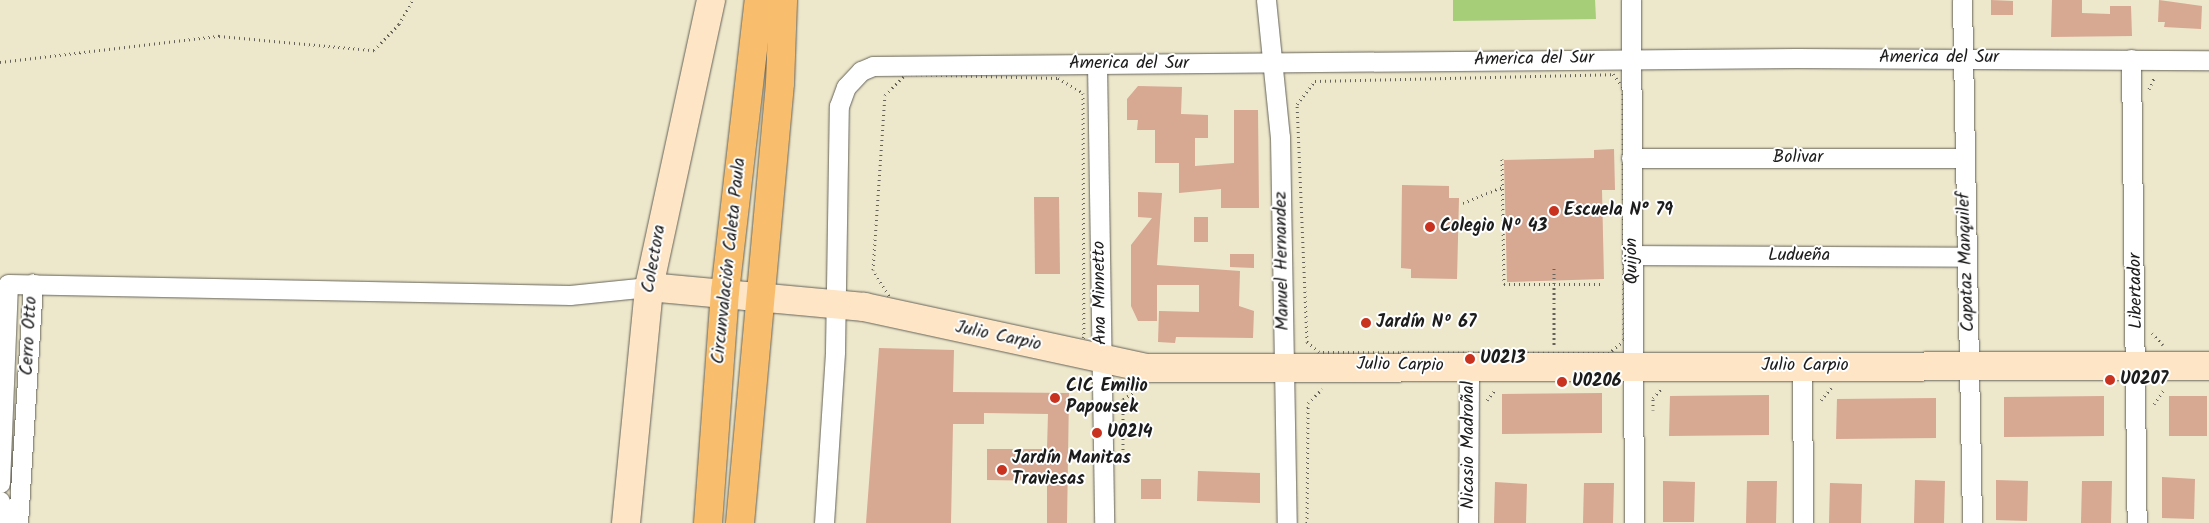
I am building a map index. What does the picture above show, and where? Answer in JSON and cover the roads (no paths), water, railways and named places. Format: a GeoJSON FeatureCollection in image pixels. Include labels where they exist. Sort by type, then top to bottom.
{"type":"FeatureCollection","features":[{"type":"Feature","properties":{"kind":"highway","name":"Circunvalación Caleta Paula"},"geometry":{"type":"LineString","coordinates":[[740,523],[747,448],[741,156],[760,0]]}},
{"type":"Feature","properties":{"kind":"highway","name":"Circunvalación Caleta Paula"},"geometry":{"type":"LineString","coordinates":[[708,523],[711,486],[743,294],[783,0]]}},
{"type":"Feature","properties":{"kind":"street","name":"Colectora"},"geometry":{"type":"LineString","coordinates":[[626,523],[649,287],[710,0]]}},
{"type":"Feature","properties":{"kind":"street","name":"Manuel Hernandez"},"geometry":{"type":"LineString","coordinates":[[1266,0],[1274,63],[1280,138],[1288,523]]}},
{"type":"Feature","properties":{"kind":"street","name":"Quijón"},"geometry":{"type":"LineString","coordinates":[[1631,0],[1634,523]]}},
{"type":"Feature","properties":{"kind":"street","name":"Capataz Manquilef"},"geometry":{"type":"LineString","coordinates":[[1962,0],[1972,523]]}},
{"type":"Feature","properties":{"kind":"street","name":"America del Sur"},"geometry":{"type":"LineString","coordinates":[[835,304],[839,106],[846,87],[861,71],[892,63],[1097,64],[1963,58],[2209,60]]}},
{"type":"Feature","properties":{"kind":"street","name":"Libertador"},"geometry":{"type":"LineString","coordinates":[[2131,59],[2138,365],[2137,523]]}},
{"type":"Feature","properties":{"kind":"street","name":"Ana Minnetto"},"geometry":{"type":"LineString","coordinates":[[1097,64],[1104,523]]}},
{"type":"Feature","properties":{"kind":"street","name":"Bolivar"},"geometry":{"type":"LineString","coordinates":[[1632,158],[1964,158]]}},
{"type":"Feature","properties":{"kind":"street","name":"Ludueña"},"geometry":{"type":"LineString","coordinates":[[1633,255],[1966,257]]}},
{"type":"Feature","properties":{"kind":"street"},"geometry":{"type":"LineString","coordinates":[[33,283],[570,295],[649,287]]}},
{"type":"Feature","properties":{"kind":"street","name":"Cerro Otto"},"geometry":{"type":"LineString","coordinates":[[0,483],[8,284],[33,283],[22,499],[18,523]]}},
{"type":"Feature","properties":{"kind":"street","name":"Julio Carpio"},"geometry":{"type":"LineString","coordinates":[[649,287],[743,294],[835,304],[1147,368],[2209,366]]}},
{"type":"Feature","properties":{"kind":"street"},"geometry":{"type":"LineString","coordinates":[[824,523],[835,304]]}},
{"type":"Feature","properties":{"kind":"street"},"geometry":{"type":"LineString","coordinates":[[1802,366],[1802,523]]}},
{"type":"Feature","properties":{"kind":"street","name":"Nicasio Madroñal"},"geometry":{"type":"LineString","coordinates":[[1468,523],[1469,367]]}},
{"type":"Feature","properties":{"kind":"street"},"geometry":{"type":"LineString","coordinates":[[4,523],[0,500],[22,499]]}},
{"type":"Feature","properties":{"kind":"place","name":"Escuela N° 79"},"geometry":{"type":"Point","coordinates":[1554,211]}},
{"type":"Feature","properties":{"kind":"place","name":"Colegio Nº 43"},"geometry":{"type":"Point","coordinates":[1430,227]}},
{"type":"Feature","properties":{"kind":"place","name":"Jardín Nº 67"},"geometry":{"type":"Point","coordinates":[1366,323]}},
{"type":"Feature","properties":{"kind":"place","name":"U0213"},"geometry":{"type":"Point","coordinates":[1470,359]}},
{"type":"Feature","properties":{"kind":"place","name":"U0207"},"geometry":{"type":"Point","coordinates":[2110,380]}},
{"type":"Feature","properties":{"kind":"place","name":"U0206"},"geometry":{"type":"Point","coordinates":[1562,382]}},
{"type":"Feature","properties":{"kind":"place","name":"CIC Emilio Papousek"},"geometry":{"type":"Point","coordinates":[1055,398]}},
{"type":"Feature","properties":{"kind":"place","name":"U0214"},"geometry":{"type":"Point","coordinates":[1097,433]}},
{"type":"Feature","properties":{"kind":"place","name":"Jardín Manitas Traviesas"},"geometry":{"type":"Point","coordinates":[1002,470]}}]}
